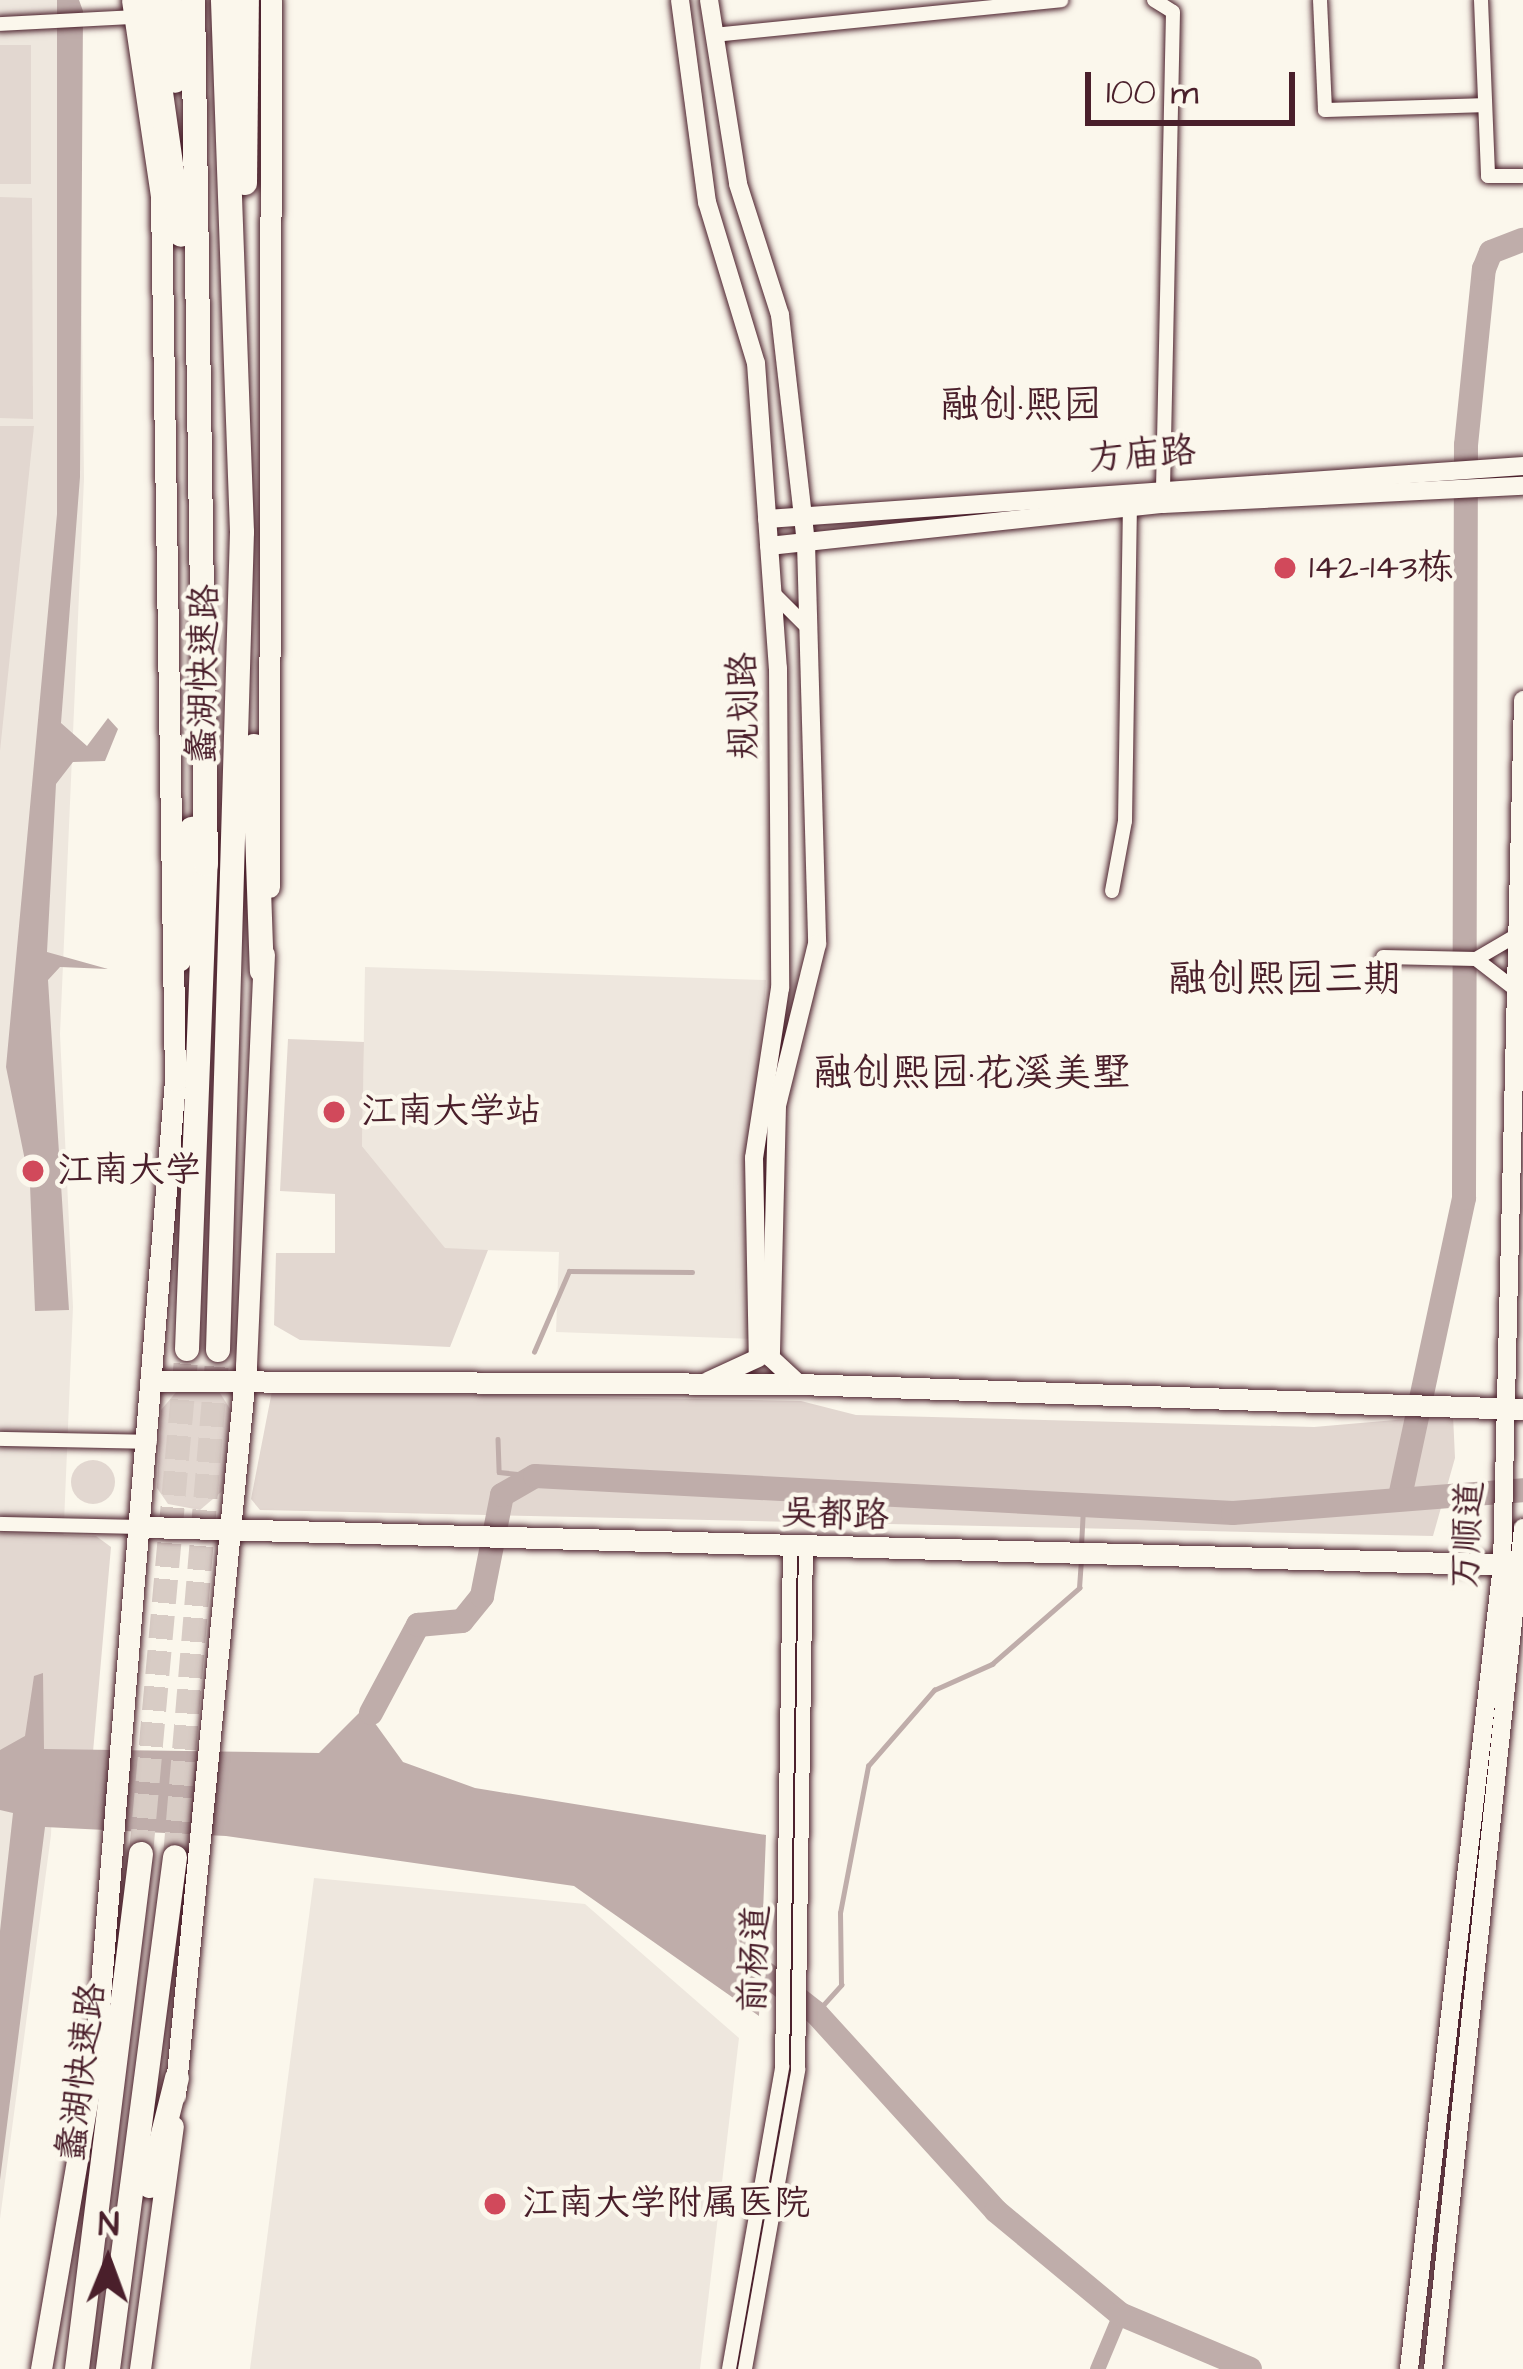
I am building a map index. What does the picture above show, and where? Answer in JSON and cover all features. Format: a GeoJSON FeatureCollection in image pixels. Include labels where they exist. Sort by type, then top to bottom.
{"type":"FeatureCollection","features":[{"type":"Feature","properties":{"kind":"highway"},"geometry":{"type":"LineString","coordinates":[[170,0],[203,575]]}},
{"type":"Feature","properties":{"kind":"highway","name":"蠡湖快速路"},"geometry":{"type":"LineString","coordinates":[[187,1349],[206,617],[193,0]]}},
{"type":"Feature","properties":{"kind":"highway","name":"蠡湖快速路"},"geometry":{"type":"LineString","coordinates":[[218,1350],[242,532],[223,0]]}},
{"type":"Feature","properties":{"kind":"highway"},"geometry":{"type":"LineString","coordinates":[[238,347],[249,0]]}},
{"type":"Feature","properties":{"kind":"highway"},"geometry":{"type":"LineString","coordinates":[[138,6],[179,178]]}},
{"type":"Feature","properties":{"kind":"highway"},"geometry":{"type":"LineString","coordinates":[[242,532],[262,971]]}},
{"type":"Feature","properties":{"kind":"highway"},"geometry":{"type":"LineString","coordinates":[[179,960],[206,617]]}},
{"type":"Feature","properties":{"kind":"highway","name":"蠡湖快速路"},"geometry":{"type":"LineString","coordinates":[[77,2369],[101,2213],[141,1854]]}},
{"type":"Feature","properties":{"kind":"highway","name":"蠡湖快速路"},"geometry":{"type":"LineString","coordinates":[[108,2368],[188,1859]]}},
{"type":"Feature","properties":{"kind":"highway"},"geometry":{"type":"LineString","coordinates":[[120,2305],[177,2078]]}},
{"type":"Feature","properties":{"kind":"highway"},"geometry":{"type":"LineString","coordinates":[[62,2369],[101,2213]]}},
{"type":"Feature","properties":{"kind":"main road"},"geometry":{"type":"LineString","coordinates":[[140,2369],[177,2078],[188,1859],[213,1726],[244,1381],[272,812],[263,308],[272,0]]}},
{"type":"Feature","properties":{"kind":"main road"},"geometry":{"type":"LineString","coordinates":[[41,2369],[94,2057],[145,1527],[179,960],[161,196],[138,6]]}},
{"type":"Feature","properties":{"kind":"main road"},"geometry":{"type":"LineString","coordinates":[[155,1381],[799,1384],[1441,1407],[1511,1416]]}},
{"type":"Feature","properties":{"kind":"main road","name":"吴都路"},"geometry":{"type":"LineString","coordinates":[[145,1527],[469,1540],[1516,1565]]}},
{"type":"Feature","properties":{"kind":"street","name":"规划路"},"geometry":{"type":"LineString","coordinates":[[680,0],[707,202],[756,363],[772,592],[780,988],[754,1158],[758,1358],[703,1384]]}},
{"type":"Feature","properties":{"kind":"street","name":"规划路"},"geometry":{"type":"LineString","coordinates":[[709,0],[738,184],[780,314],[806,543],[817,944],[777,1106],[771,1358],[799,1384]]}},
{"type":"Feature","properties":{"kind":"street"},"geometry":{"type":"LineString","coordinates":[[713,34],[1061,0]]}},
{"type":"Feature","properties":{"kind":"street"},"geometry":{"type":"LineString","coordinates":[[1154,0],[1172,12],[1163,495]]}},
{"type":"Feature","properties":{"kind":"street"},"geometry":{"type":"LineString","coordinates":[[1320,0],[1325,110],[1481,105]]}},
{"type":"Feature","properties":{"kind":"street"},"geometry":{"type":"LineString","coordinates":[[1481,0],[1481,105],[1488,176],[1523,176]]}},
{"type":"Feature","properties":{"kind":"street"},"geometry":{"type":"LineString","coordinates":[[0,24],[91,19],[138,6]]}},
{"type":"Feature","properties":{"kind":"street","name":"方庙路"},"geometry":{"type":"LineString","coordinates":[[767,519],[1489,477],[1523,466]]}},
{"type":"Feature","properties":{"kind":"street","name":"方庙路"},"geometry":{"type":"LineString","coordinates":[[1489,477],[1523,486]]}},
{"type":"Feature","properties":{"kind":"street","name":"方庙路"},"geometry":{"type":"LineString","coordinates":[[769,546],[1130,508],[1163,495]]}},
{"type":"Feature","properties":{"kind":"street"},"geometry":{"type":"LineString","coordinates":[[1112,891],[1125,821],[1130,508]]}},
{"type":"Feature","properties":{"kind":"street"},"geometry":{"type":"LineString","coordinates":[[772,592],[808,628]]}},
{"type":"Feature","properties":{"kind":"street","name":"万顺道"},"geometry":{"type":"LineString","coordinates":[[1432,2369],[1516,1565],[1511,1416],[1523,700]]}},
{"type":"Feature","properties":{"kind":"street"},"geometry":{"type":"LineString","coordinates":[[1383,957],[1476,959],[1517,935]]}},
{"type":"Feature","properties":{"kind":"street"},"geometry":{"type":"LineString","coordinates":[[1476,959],[1520,993]]}},
{"type":"Feature","properties":{"kind":"street"},"geometry":{"type":"LineString","coordinates":[[0,1439],[150,1442]]}},
{"type":"Feature","properties":{"kind":"street"},"geometry":{"type":"LineString","coordinates":[[0,1524],[145,1527]]}},
{"type":"Feature","properties":{"kind":"street","name":"前杨道"},"geometry":{"type":"LineString","coordinates":[[745,2369],[790,2068],[798,1546]]}},
{"type":"Feature","properties":{"kind":"street","name":"万顺道"},"geometry":{"type":"LineString","coordinates":[[1409,2369],[1516,1565]]}},
{"type":"Feature","properties":{"kind":"street","name":"前杨道"},"geometry":{"type":"LineString","coordinates":[[729,2369],[790,2068]]}},
{"type":"Feature","properties":{"kind":"shaded area","name":"江南大学"},"geometry":{"type":"Polygon","coordinates":[[[0,0],[78,0],[84,479],[60,1034],[73,1307],[51,1835],[0,2219],[0,0]]]}},
{"type":"Feature","properties":{"kind":"shaded area"},"geometry":{"type":"Polygon","coordinates":[[[57,0],[79,0],[83,11],[80,477],[61,723],[87,746],[108,718],[118,729],[105,761],[73,762],[56,784],[47,952],[108,969],[60,967],[48,980],[69,1310],[35,1311],[30,1185],[6,1067],[57,514],[57,0]]]}},
{"type":"Feature","properties":{"kind":"shaded area"},"geometry":{"type":"Polygon","coordinates":[[[0,45],[31,45],[31,184],[0,184],[0,45]]]}},
{"type":"Feature","properties":{"kind":"shaded area"},"geometry":{"type":"Polygon","coordinates":[[[0,197],[32,198],[33,419],[0,418],[0,197]]]}},
{"type":"Feature","properties":{"kind":"shaded area"},"geometry":{"type":"Polygon","coordinates":[[[0,426],[34,426],[0,751],[0,426]]]}},
{"type":"Feature","properties":{"kind":"shaded area"},"geometry":{"type":"Polygon","coordinates":[[[365,967],[766,980],[746,1252],[754,1339],[556,1332],[559,1252],[445,1249],[362,1146],[365,967]]]}},
{"type":"Feature","properties":{"kind":"shaded area"},"geometry":{"type":"Polygon","coordinates":[[[288,1039],[364,1042],[362,1146],[445,1248],[488,1250],[450,1347],[300,1340],[274,1325],[276,1253],[335,1253],[335,1194],[280,1191],[288,1039]]]}},
{"type":"Feature","properties":{"kind":"shaded area"},"geometry":{"type":"Polygon","coordinates":[[[177,1391],[220,1393],[232,1412],[227,1487],[200,1510],[168,1504],[157,1488],[161,1410],[177,1391]]]}},
{"type":"Feature","properties":{"kind":"shaded area"},"geometry":{"type":"Polygon","coordinates":[[[272,1391],[801,1401],[856,1415],[1314,1427],[1453,1415],[1455,1458],[1433,1536],[260,1510],[251,1499],[272,1391]]]}},
{"type":"Feature","properties":{"kind":"shaded area"},"geometry":{"type":"Polygon","coordinates":[[[93,1460],[109,1466],[115,1482],[109,1498],[93,1504],[77,1498],[71,1482],[77,1466],[93,1460]]]}},
{"type":"Feature","properties":{"kind":"shaded area"},"geometry":{"type":"Polygon","coordinates":[[[0,1533],[96,1536],[111,1547],[93,1752],[0,1757],[0,1533]]]}},
{"type":"Feature","properties":{"kind":"shaded area"},"geometry":{"type":"Polygon","coordinates":[[[43,1673],[44,1749],[319,1753],[364,1708],[403,1762],[475,1788],[766,1835],[759,2016],[574,1886],[226,1836],[45,1827],[0,2180],[0,1931],[13,1813],[0,1810],[0,1750],[25,1736],[34,1676],[43,1673]]]}},
{"type":"Feature","properties":{"kind":"shaded area","name":"江南大学附属医院"},"geometry":{"type":"Polygon","coordinates":[[[314,1878],[585,1904],[739,2038],[700,2369],[250,2369],[314,1878]]]}},
{"type":"Feature","properties":{"kind":"waterway"},"geometry":{"type":"LineString","coordinates":[[1401,1492],[1464,1198],[1466,445],[1484,269],[1491,252],[1523,240]]}},
{"type":"Feature","properties":{"kind":"waterway"},"geometry":{"type":"LineString","coordinates":[[534,1352],[569,1271],[692,1272]]}},
{"type":"Feature","properties":{"kind":"waterway"},"geometry":{"type":"LineString","coordinates":[[498,1439],[499,1472],[535,1476]]}},
{"type":"Feature","properties":{"kind":"waterway"},"geometry":{"type":"LineString","coordinates":[[371,1713],[418,1625],[462,1621],[482,1596],[502,1495],[535,1476],[1233,1513],[1523,1490]]}},
{"type":"Feature","properties":{"kind":"waterway"},"geometry":{"type":"LineString","coordinates":[[1081,1546],[1083,1507]]}},
{"type":"Feature","properties":{"kind":"waterway"},"geometry":{"type":"LineString","coordinates":[[816,2013],[841,1985],[840,1913],[868,1766],[934,1690],[992,1664],[1079,1588],[1081,1558]]}},
{"type":"Feature","properties":{"kind":"waterway"},"geometry":{"type":"LineString","coordinates":[[738,1952],[816,2013],[996,2211],[1120,2314],[1250,2369]]}},
{"type":"Feature","properties":{"kind":"waterway"},"geometry":{"type":"LineString","coordinates":[[1097,2369],[1120,2314]]}},
{"type":"Feature","properties":{"kind":"tunnel"},"geometry":{"type":"LineString","coordinates":[[141,1854],[187,1349]]}},
{"type":"Feature","properties":{"kind":"tunnel"},"geometry":{"type":"LineString","coordinates":[[175,1857],[218,1350]]}},
{"type":"Feature","properties":{"kind":"place","name":"142-143栋"},"geometry":{"type":"Point","coordinates":[1285,568]}},
{"type":"Feature","properties":{"kind":"place","name":"江南大学站"},"geometry":{"type":"Point","coordinates":[334,1112]}},
{"type":"Feature","properties":{"kind":"place","name":"江南大学"},"geometry":{"type":"Point","coordinates":[33,1171]}},
{"type":"Feature","properties":{"kind":"place","name":"江南大学附属医院"},"geometry":{"type":"Point","coordinates":[495,2204]}},
{"type":"Feature","properties":{"kind":"district","name":"融创·熙园"},"geometry":{"type":"Point","coordinates":[1021,406]}},
{"type":"Feature","properties":{"kind":"district","name":"融创熙园三期"},"geometry":{"type":"Point","coordinates":[1285,980]}},
{"type":"Feature","properties":{"kind":"district","name":"融创熙园·花溪美墅"},"geometry":{"type":"Point","coordinates":[972,1074]}}]}
